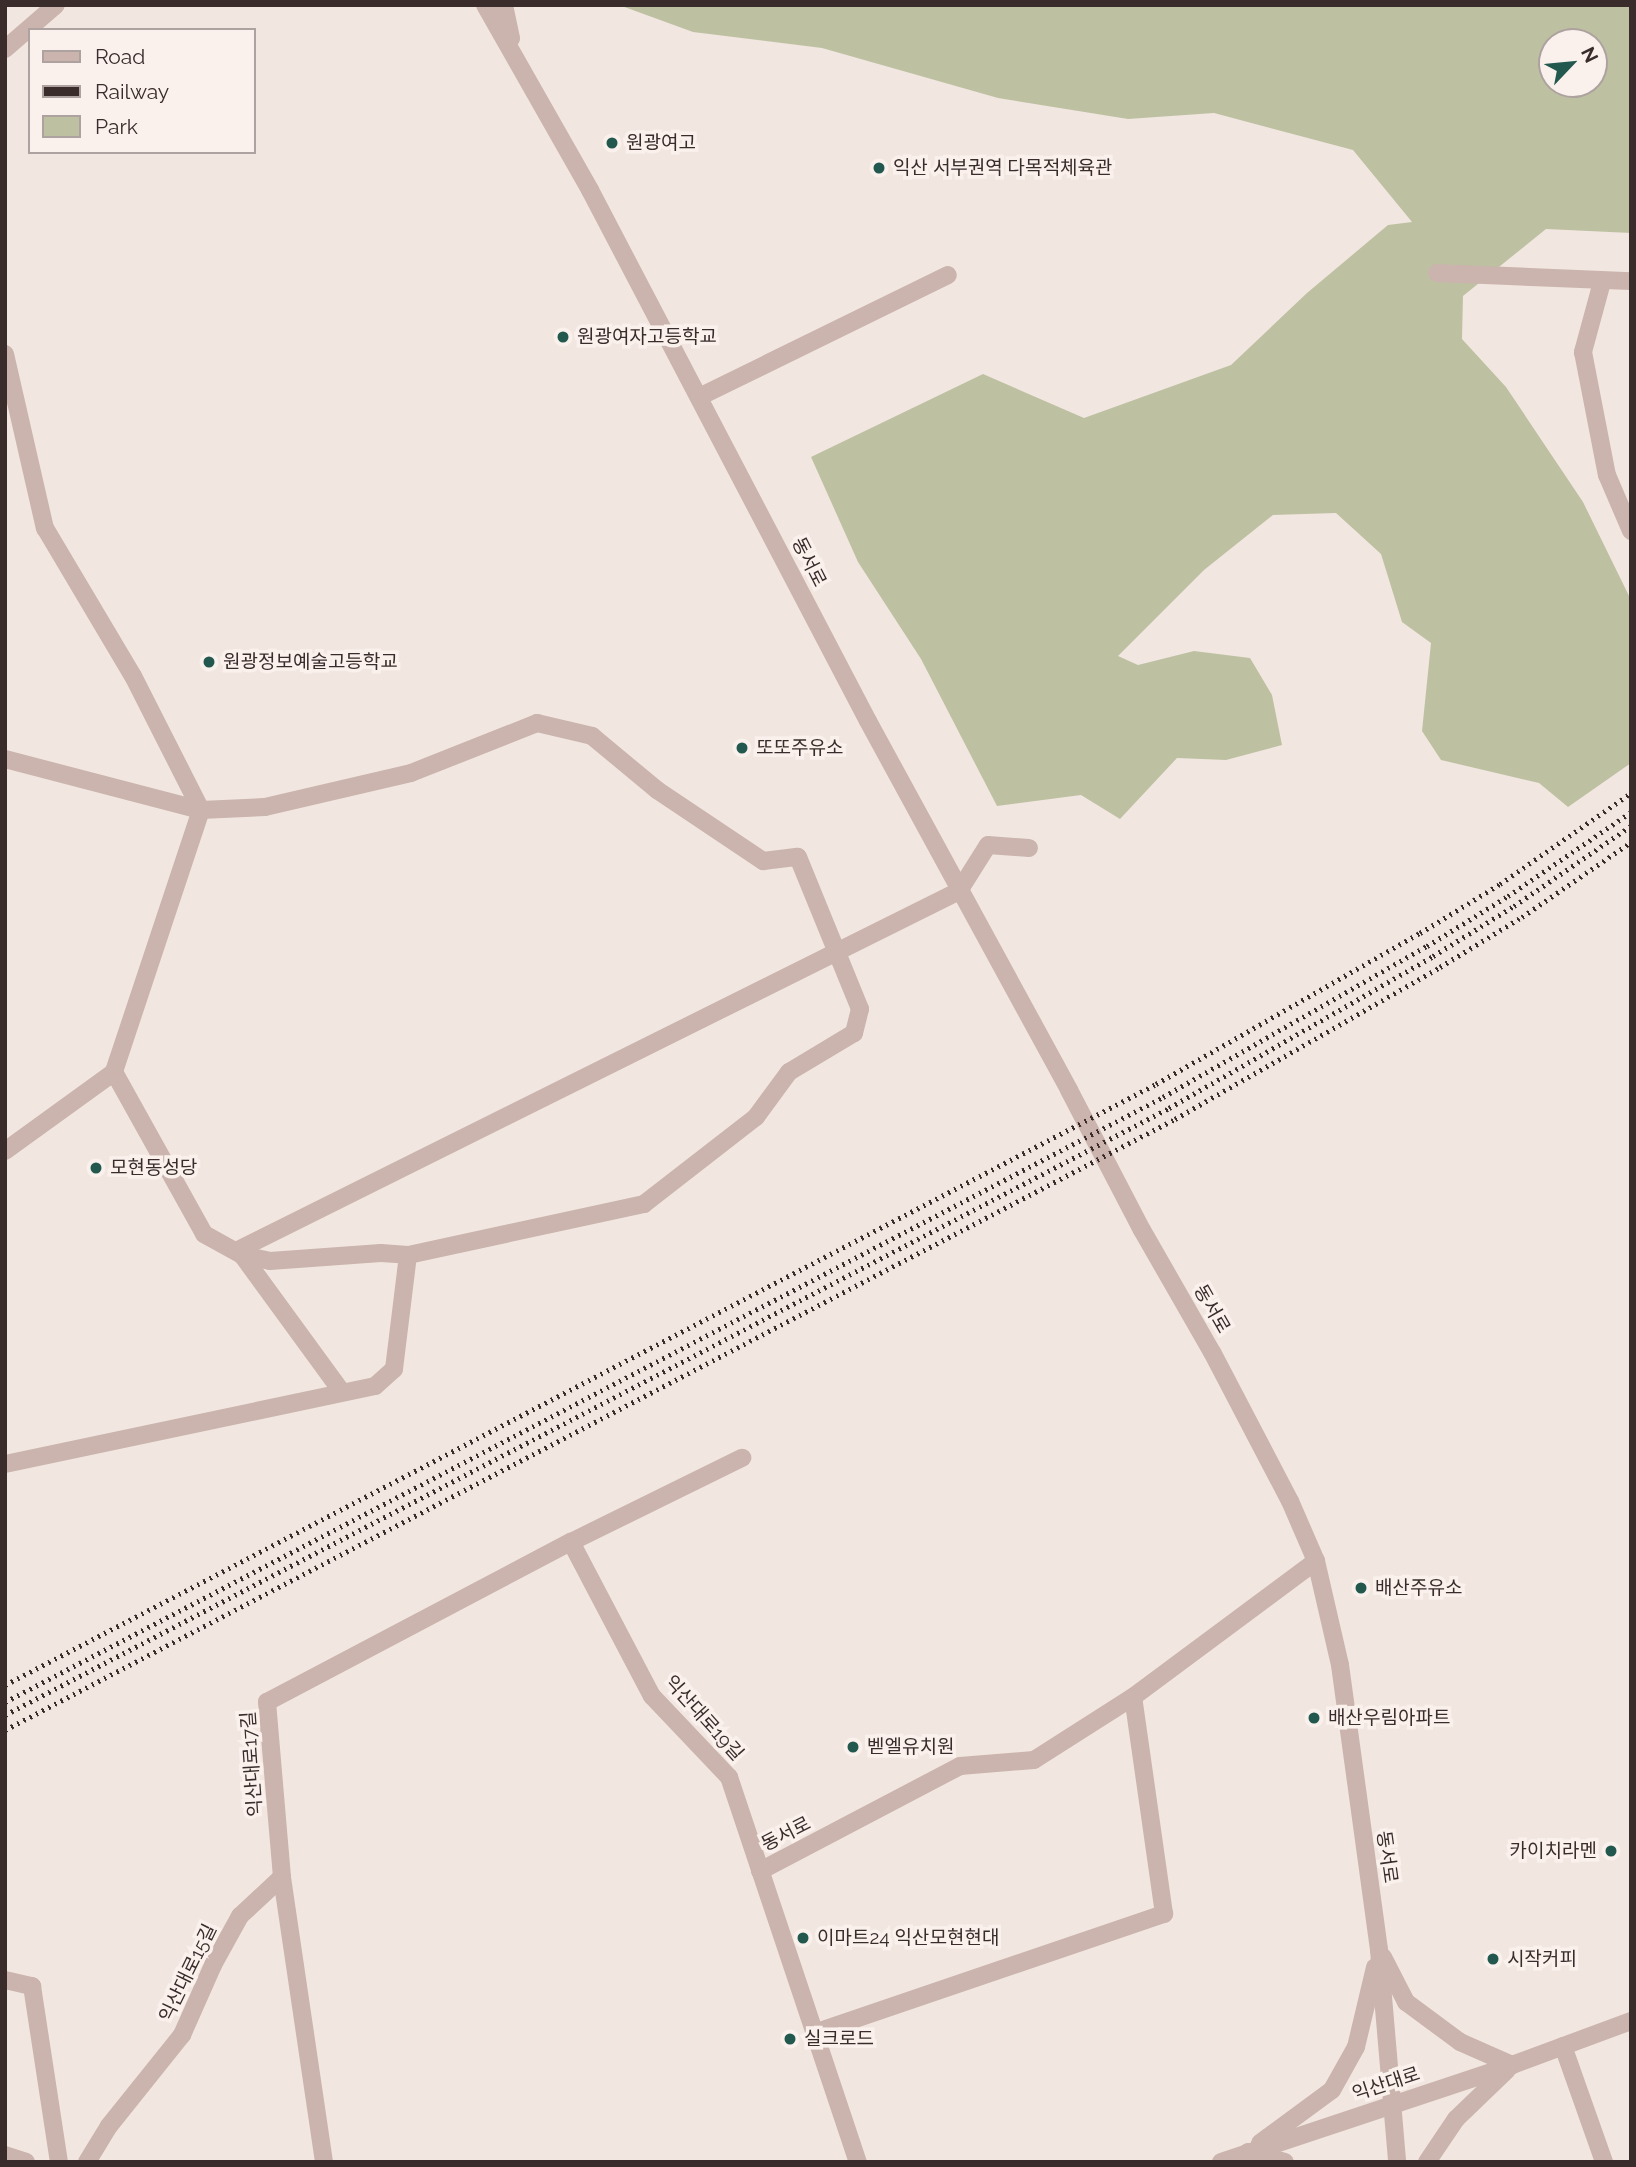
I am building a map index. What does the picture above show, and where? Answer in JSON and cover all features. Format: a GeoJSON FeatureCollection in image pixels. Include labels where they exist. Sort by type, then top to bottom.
{"type":"FeatureCollection","features":[{"type":"Feature","properties":{"kind":"street"},"geometry":{"type":"LineString","coordinates":[[29,28],[56,5]]}},
{"type":"Feature","properties":{"kind":"street","name":"동서로"},"geometry":{"type":"LineString","coordinates":[[485,5],[699,397],[959,891],[1278,1478],[1316,1561],[1340,1665],[1379,1950],[1397,2162]]}},
{"type":"Feature","properties":{"kind":"street"},"geometry":{"type":"LineString","coordinates":[[504,5],[513,52]]}},
{"type":"Feature","properties":{"kind":"street"},"geometry":{"type":"LineString","coordinates":[[5,49],[28,29]]}},
{"type":"Feature","properties":{"kind":"street"},"geometry":{"type":"LineString","coordinates":[[1437,273],[1602,282],[1631,281]]}},
{"type":"Feature","properties":{"kind":"street"},"geometry":{"type":"LineString","coordinates":[[699,397],[948,275]]}},
{"type":"Feature","properties":{"kind":"street"},"geometry":{"type":"LineString","coordinates":[[1602,282],[1583,352],[1607,475],[1631,531]]}},
{"type":"Feature","properties":{"kind":"street"},"geometry":{"type":"LineString","coordinates":[[5,354],[45,528],[133,676],[201,810],[114,1072],[5,1151]]}},
{"type":"Feature","properties":{"kind":"street"},"geometry":{"type":"LineString","coordinates":[[5,759],[201,810],[265,807],[411,773],[537,723],[592,736],[657,790],[763,861],[798,857],[860,1009],[854,1033],[789,1073],[756,1117],[644,1204],[408,1255],[381,1253],[270,1261],[239,1253],[204,1234],[114,1072]]}},
{"type":"Feature","properties":{"kind":"street"},"geometry":{"type":"LineString","coordinates":[[239,1253],[959,891],[988,845],[1029,848]]}},
{"type":"Feature","properties":{"kind":"street"},"geometry":{"type":"LineString","coordinates":[[239,1253],[341,1391]]}},
{"type":"Feature","properties":{"kind":"street"},"geometry":{"type":"LineString","coordinates":[[5,1464],[341,1391],[375,1386],[394,1369],[408,1255]]}},
{"type":"Feature","properties":{"kind":"street"},"geometry":{"type":"LineString","coordinates":[[571,1542],[742,1458]]}},
{"type":"Feature","properties":{"kind":"street","name":"익산대로19길"},"geometry":{"type":"LineString","coordinates":[[571,1542],[652,1696],[729,1777],[858,2162]]}},
{"type":"Feature","properties":{"kind":"street","name":"익산대로17길"},"geometry":{"type":"LineString","coordinates":[[324,2162],[282,1877],[267,1702],[571,1542]]}},
{"type":"Feature","properties":{"kind":"street","name":"동서로"},"geometry":{"type":"LineString","coordinates":[[760,1871],[960,1766],[1034,1760],[1133,1697],[1316,1561]]}},
{"type":"Feature","properties":{"kind":"street"},"geometry":{"type":"LineString","coordinates":[[814,2033],[1164,1914],[1133,1697]]}},
{"type":"Feature","properties":{"kind":"street","name":"익산대로15길"},"geometry":{"type":"LineString","coordinates":[[87,2162],[109,2126],[182,2035],[213,1965],[240,1916],[250,1903],[282,1877]]}},
{"type":"Feature","properties":{"kind":"street"},"geometry":{"type":"LineString","coordinates":[[1379,1950],[1406,2002],[1460,2042],[1513,2065],[1455,2119],[1427,2162]]}},
{"type":"Feature","properties":{"kind":"street"},"geometry":{"type":"LineString","coordinates":[[1248,2152],[1332,2090],[1356,2048],[1379,1950]]}},
{"type":"Feature","properties":{"kind":"street"},"geometry":{"type":"LineString","coordinates":[[5,1980],[32,1986],[59,2162]]}},
{"type":"Feature","properties":{"kind":"street","name":"익산대로"},"geometry":{"type":"LineString","coordinates":[[1221,2162],[1513,2065],[1631,2021]]}},
{"type":"Feature","properties":{"kind":"street"},"geometry":{"type":"LineString","coordinates":[[1563,2046],[1604,2162]]}},
{"type":"Feature","properties":{"kind":"street"},"geometry":{"type":"LineString","coordinates":[[1248,2152],[1284,2162]]}},
{"type":"Feature","properties":{"kind":"street"},"geometry":{"type":"LineString","coordinates":[[5,2155],[26,2162]]}},
{"type":"Feature","properties":{"kind":"green space"},"geometry":{"type":"Polygon","coordinates":[[[619,5],[1631,5],[1631,233],[1546,229],[1463,296],[1462,339],[1506,387],[1583,502],[1631,600],[1631,763],[1568,807],[1539,783],[1441,760],[1422,731],[1431,643],[1402,622],[1381,554],[1336,513],[1273,515],[1204,570],[1118,656],[1138,665],[1194,651],[1250,658],[1272,695],[1282,745],[1226,760],[1177,758],[1120,819],[1081,795],[997,806],[921,659],[858,562],[811,457],[983,374],[1084,418],[1231,365],[1307,293],[1388,225],[1412,222],[1353,150],[1214,113],[1128,119],[998,98],[822,48],[693,32],[619,5]]]}},
{"type":"Feature","properties":{"kind":"railway"},"geometry":{"type":"LineString","coordinates":[[5,1685],[1156,1084],[1420,933],[1500,884],[1631,793]]}},
{"type":"Feature","properties":{"kind":"railway"},"geometry":{"type":"LineString","coordinates":[[5,1702],[1163,1097],[1427,946],[1508,896],[1631,812]]}},
{"type":"Feature","properties":{"kind":"railway"},"geometry":{"type":"LineString","coordinates":[[5,1715],[1169,1108],[1433,956],[1514,906],[1631,826]]}},
{"type":"Feature","properties":{"kind":"railway"},"geometry":{"type":"LineString","coordinates":[[5,1730],[1175,1119],[1440,967],[1522,917],[1631,842]]}},
{"type":"Feature","properties":{"kind":"place","name":"원광여고"},"geometry":{"type":"Point","coordinates":[612,143]}},
{"type":"Feature","properties":{"kind":"place","name":"익산 서부권역 다목적체육관"},"geometry":{"type":"Point","coordinates":[879,168]}},
{"type":"Feature","properties":{"kind":"place","name":"원광여자고등학교"},"geometry":{"type":"Point","coordinates":[563,337]}},
{"type":"Feature","properties":{"kind":"place","name":"원광정보예술고등학교"},"geometry":{"type":"Point","coordinates":[209,662]}},
{"type":"Feature","properties":{"kind":"place","name":"또또주유소"},"geometry":{"type":"Point","coordinates":[742,748]}},
{"type":"Feature","properties":{"kind":"place","name":"모현동성당"},"geometry":{"type":"Point","coordinates":[96,1168]}},
{"type":"Feature","properties":{"kind":"place","name":"배산주유소"},"geometry":{"type":"Point","coordinates":[1361,1588]}},
{"type":"Feature","properties":{"kind":"place","name":"배산우림아파트"},"geometry":{"type":"Point","coordinates":[1314,1718]}},
{"type":"Feature","properties":{"kind":"place","name":"벧엘유치원"},"geometry":{"type":"Point","coordinates":[853,1747]}},
{"type":"Feature","properties":{"kind":"place","name":"카이치라멘"},"geometry":{"type":"Point","coordinates":[1611,1851]}},
{"type":"Feature","properties":{"kind":"place","name":"이마트24 익산모현현대"},"geometry":{"type":"Point","coordinates":[803,1938]}},
{"type":"Feature","properties":{"kind":"place","name":"시작커피"},"geometry":{"type":"Point","coordinates":[1493,1959]}},
{"type":"Feature","properties":{"kind":"place","name":"실크로드"},"geometry":{"type":"Point","coordinates":[790,2039]}}]}
